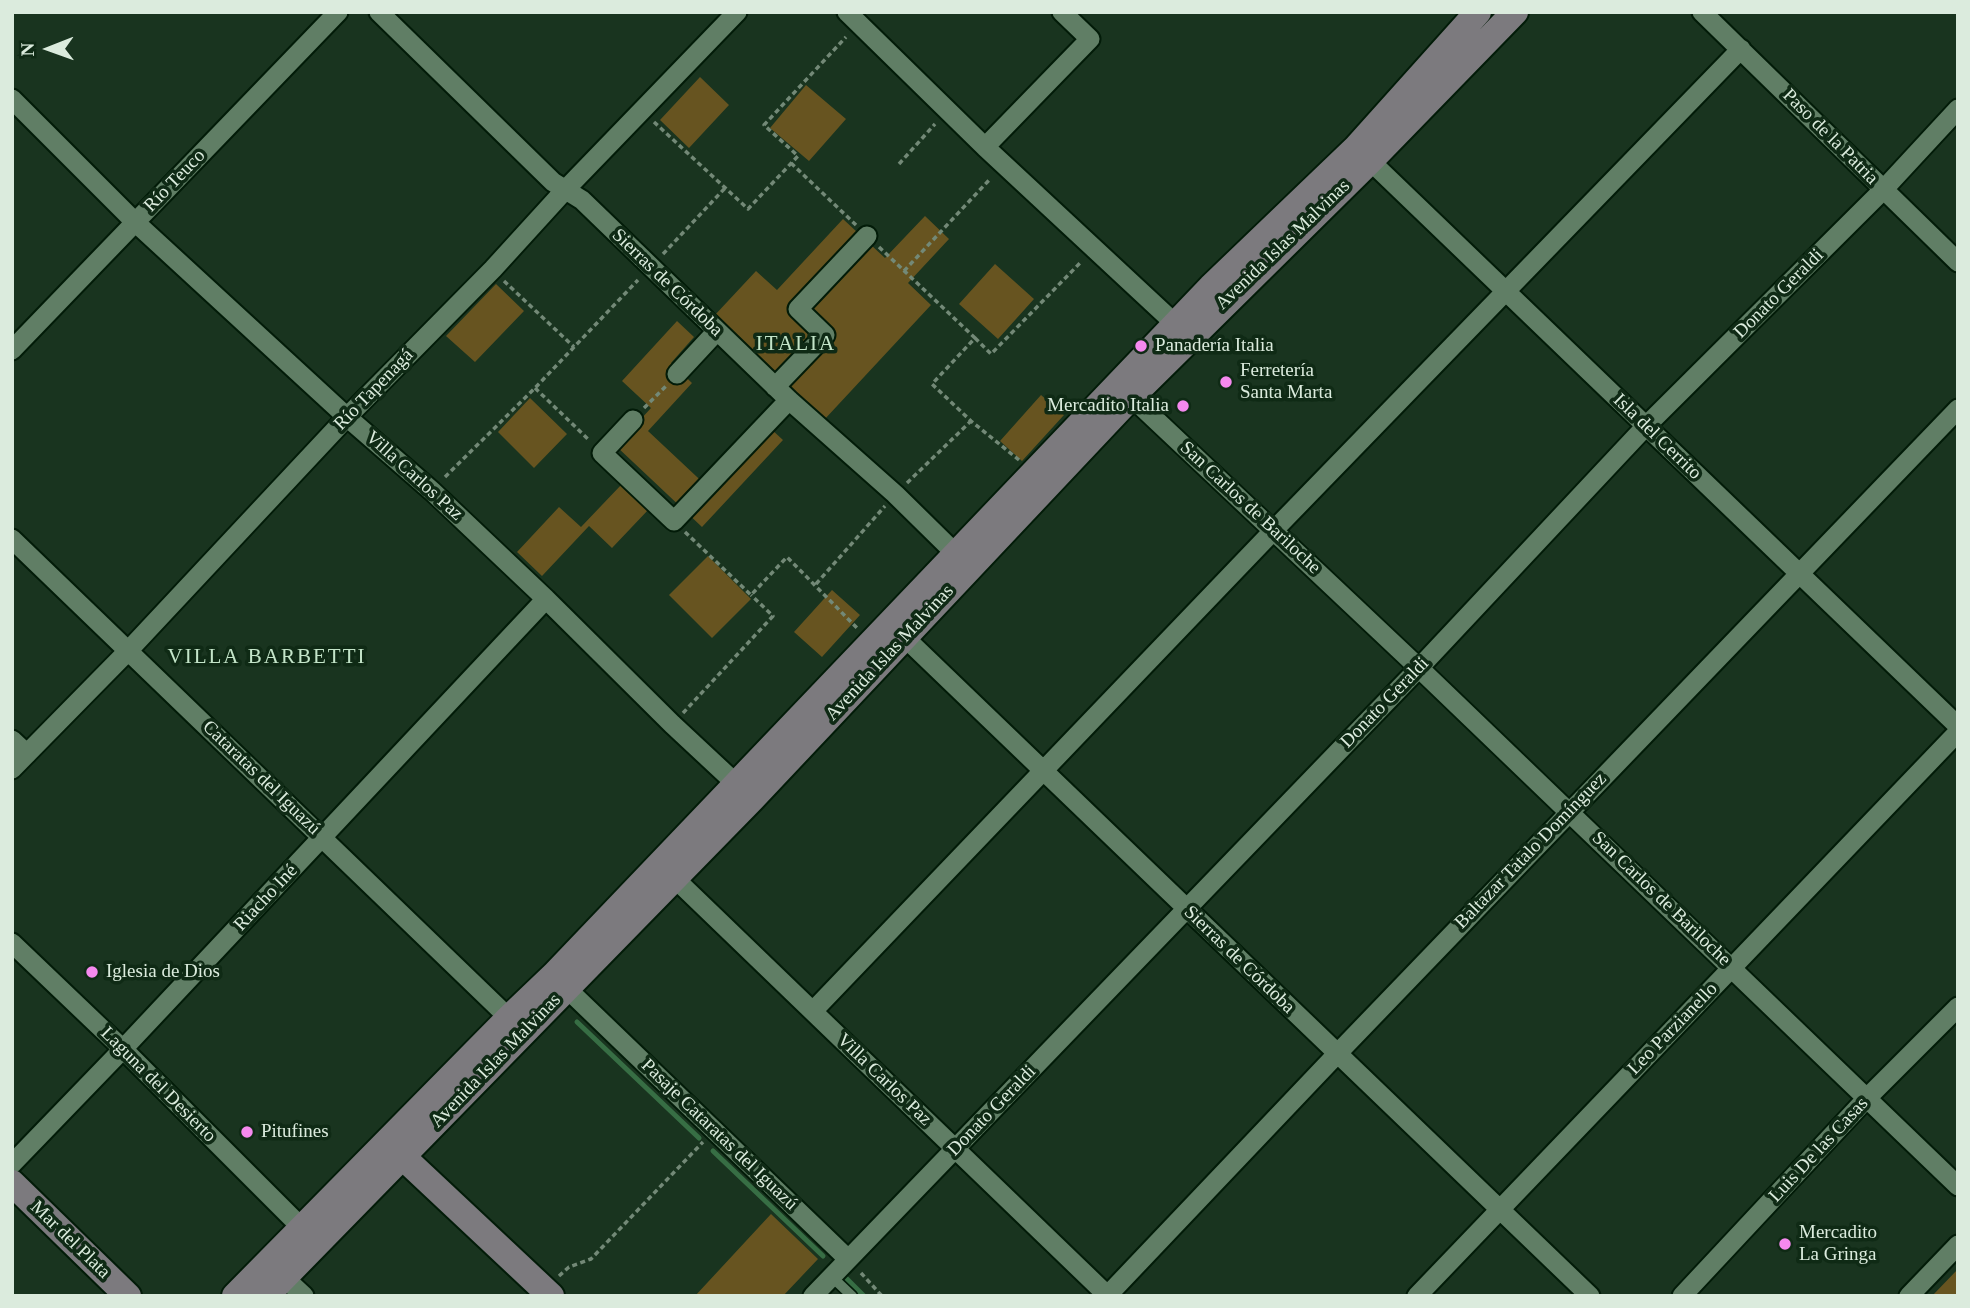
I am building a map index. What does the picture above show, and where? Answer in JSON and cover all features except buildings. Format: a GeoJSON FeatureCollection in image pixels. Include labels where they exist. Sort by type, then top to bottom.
{"type":"FeatureCollection","features":[{"type":"Feature","properties":{"kind":"main road","name":"Avenida Islas Malvinas"},"geometry":{"type":"LineString","coordinates":[[1363,154],[1478,12]]}},
{"type":"Feature","properties":{"kind":"main road","name":"Avenida Islas Malvinas"},"geometry":{"type":"LineString","coordinates":[[235,1296],[276,1269],[561,982],[1183,330],[1363,154],[1515,12]]}},
{"type":"Feature","properties":{"kind":"main road","name":"Avenida Islas Malvinas"},"geometry":{"type":"LineString","coordinates":[[744,791],[872,643],[897,630],[956,553],[1033,471],[1125,390]]}},
{"type":"Feature","properties":{"kind":"main road","name":"Avenida Islas Malvinas"},"geometry":{"type":"LineString","coordinates":[[266,1296],[276,1269],[302,1228],[395,1149],[509,1018],[561,982]]}},
{"type":"Feature","properties":{"kind":"main road"},"geometry":{"type":"LineString","coordinates":[[395,1149],[547,1293]]}},
{"type":"Feature","properties":{"kind":"main road","name":"Mar del Plata"},"geometry":{"type":"LineString","coordinates":[[12,1183],[128,1296]]}},
{"type":"Feature","properties":{"kind":"street","name":"Río Teuco"},"geometry":{"type":"LineString","coordinates":[[12,350],[338,12]]}},
{"type":"Feature","properties":{"kind":"street","name":"Sierras de Córdoba"},"geometry":{"type":"LineString","coordinates":[[379,12],[553,182],[582,200],[782,393],[895,494],[956,553]]}},
{"type":"Feature","properties":{"kind":"street","name":"Río Tapenagá"},"geometry":{"type":"LineString","coordinates":[[12,769],[128,651],[347,417],[493,269],[565,190],[737,12]]}},
{"type":"Feature","properties":{"kind":"street"},"geometry":{"type":"LineString","coordinates":[[985,147],[1090,39],[1062,12]]}},
{"type":"Feature","properties":{"kind":"street","name":"Paso de la Patria"},"geometry":{"type":"LineString","coordinates":[[1702,12],[1958,262]]}},
{"type":"Feature","properties":{"kind":"street"},"geometry":{"type":"LineString","coordinates":[[853,18],[985,147],[1183,330]]}},
{"type":"Feature","properties":{"kind":"street"},"geometry":{"type":"LineString","coordinates":[[813,1011],[1274,530],[1741,49]]}},
{"type":"Feature","properties":{"kind":"street","name":"Villa Carlos Paz"},"geometry":{"type":"LineString","coordinates":[[12,99],[135,222],[347,417],[432,491],[744,791]]}},
{"type":"Feature","properties":{"kind":"street","name":"Donato Geraldi"},"geometry":{"type":"LineString","coordinates":[[813,1296],[1419,668],[1646,426],[1883,190],[1958,109]]}},
{"type":"Feature","properties":{"kind":"street","name":"Isla del Cerrito"},"geometry":{"type":"LineString","coordinates":[[1363,154],[1958,726]]}},
{"type":"Feature","properties":{"kind":"street"},"geometry":{"type":"LineString","coordinates":[[633,420],[602,453],[674,521],[782,393],[825,335],[798,309],[867,236]]}},
{"type":"Feature","properties":{"kind":"street"},"geometry":{"type":"LineString","coordinates":[[677,374],[717,331]]}},
{"type":"Feature","properties":{"kind":"street","name":"San Carlos de Bariloche"},"geometry":{"type":"LineString","coordinates":[[1125,390],[1419,668],[1958,1186]]}},
{"type":"Feature","properties":{"kind":"street","name":"Baltazar Tatalo Domínguez"},"geometry":{"type":"LineString","coordinates":[[1108,1295],[1798,572],[1958,409]]}},
{"type":"Feature","properties":{"kind":"street","name":"Cataratas del Iguazú"},"geometry":{"type":"LineString","coordinates":[[12,539],[509,1018]]}},
{"type":"Feature","properties":{"kind":"street","name":"Riacho Iné"},"geometry":{"type":"LineString","coordinates":[[12,1164],[546,599]]}},
{"type":"Feature","properties":{"kind":"street","name":"Sierras de Córdoba"},"geometry":{"type":"LineString","coordinates":[[897,630],[1185,910],[1590,1296]]}},
{"type":"Feature","properties":{"kind":"street","name":"Leo Parzianello"},"geometry":{"type":"LineString","coordinates":[[1417,1296],[1958,732]]}},
{"type":"Feature","properties":{"kind":"street"},"geometry":{"type":"LineString","coordinates":[[12,740],[27,754]]}},
{"type":"Feature","properties":{"kind":"street","name":"Villa Carlos Paz"},"geometry":{"type":"LineString","coordinates":[[667,871],[1108,1295]]}},
{"type":"Feature","properties":{"kind":"street","name":"Laguna del Desierto"},"geometry":{"type":"LineString","coordinates":[[12,943],[123,1049],[302,1228]]}},
{"type":"Feature","properties":{"kind":"street","name":"Pasaje Cataratas del Iguazú"},"geometry":{"type":"LineString","coordinates":[[561,982],[848,1259]]}},
{"type":"Feature","properties":{"kind":"street","name":"Luis De las Casas"},"geometry":{"type":"LineString","coordinates":[[1682,1296],[1867,1098],[1958,1007]]}},
{"type":"Feature","properties":{"kind":"street"},"geometry":{"type":"LineString","coordinates":[[1909,1296],[1958,1245]]}},
{"type":"Feature","properties":{"kind":"street"},"geometry":{"type":"LineString","coordinates":[[276,1269],[304,1296]]}},
{"type":"Feature","properties":{"kind":"lane"},"geometry":{"type":"LineString","coordinates":[[831,1276],[852,1296]]}},
{"type":"Feature","properties":{"kind":"path"},"geometry":{"type":"LineString","coordinates":[[642,111],[748,209],[798,156],[764,125],[853,18]]}},
{"type":"Feature","properties":{"kind":"path"},"geometry":{"type":"LineString","coordinates":[[899,164],[948,110]]}},
{"type":"Feature","properties":{"kind":"path"},"geometry":{"type":"LineString","coordinates":[[791,163],[991,354],[1094,249]]}},
{"type":"Feature","properties":{"kind":"path"},"geometry":{"type":"LineString","coordinates":[[904,271],[1004,163]]}},
{"type":"Feature","properties":{"kind":"path"},"geometry":{"type":"LineString","coordinates":[[432,491],[535,388],[726,187]]}},
{"type":"Feature","properties":{"kind":"path"},"geometry":{"type":"LineString","coordinates":[[493,269],[574,347]]}},
{"type":"Feature","properties":{"kind":"path"},"geometry":{"type":"LineString","coordinates":[[975,338],[932,384],[971,421],[1033,471]]}},
{"type":"Feature","properties":{"kind":"path"},"geometry":{"type":"LineString","coordinates":[[633,420],[677,374]]}},
{"type":"Feature","properties":{"kind":"path"},"geometry":{"type":"LineString","coordinates":[[535,388],[602,453]]}},
{"type":"Feature","properties":{"kind":"path"},"geometry":{"type":"LineString","coordinates":[[672,724],[773,617],[674,521]]}},
{"type":"Feature","properties":{"kind":"path"},"geometry":{"type":"LineString","coordinates":[[751,595],[788,557],[872,643]]}},
{"type":"Feature","properties":{"kind":"path"},"geometry":{"type":"LineString","coordinates":[[547,1293],[569,1267],[591,1259],[714,1130]]}},
{"type":"Feature","properties":{"kind":"path"},"geometry":{"type":"LineString","coordinates":[[848,1259],[882,1296]]}},
{"type":"Feature","properties":{"kind":"shaded area"},"geometry":{"type":"Polygon","coordinates":[[[700,77],[729,105],[689,148],[660,120],[700,77]]]}},
{"type":"Feature","properties":{"kind":"shaded area"},"geometry":{"type":"Polygon","coordinates":[[[806,85],[846,119],[809,161],[770,128],[806,85]]]}},
{"type":"Feature","properties":{"kind":"shaded area"},"geometry":{"type":"Polygon","coordinates":[[[925,216],[949,239],[908,283],[931,305],[824,420],[714,316],[756,271],[777,290],[843,219],[885,258],[925,216]]]}},
{"type":"Feature","properties":{"kind":"shaded area"},"geometry":{"type":"Polygon","coordinates":[[[995,264],[1034,299],[998,339],[959,304],[995,264]]]}},
{"type":"Feature","properties":{"kind":"shaded area"},"geometry":{"type":"Polygon","coordinates":[[[496,284],[524,311],[475,362],[446,336],[496,284]]]}},
{"type":"Feature","properties":{"kind":"shaded area"},"geometry":{"type":"Polygon","coordinates":[[[677,321],[694,337],[671,363],[692,383],[648,431],[712,491],[770,428],[783,440],[702,527],[616,446],[651,408],[622,381],[677,321]]]}},
{"type":"Feature","properties":{"kind":"shaded area"},"geometry":{"type":"Polygon","coordinates":[[[1041,395],[1064,415],[1022,461],[1000,441],[1041,395]]]}},
{"type":"Feature","properties":{"kind":"shaded area"},"geometry":{"type":"Polygon","coordinates":[[[530,398],[567,434],[534,468],[498,432],[530,398]]]}},
{"type":"Feature","properties":{"kind":"shaded area"},"geometry":{"type":"Polygon","coordinates":[[[622,484],[649,509],[612,548],[589,526],[542,576],[517,552],[559,507],[581,527],[622,484]]]}},
{"type":"Feature","properties":{"kind":"shaded area"},"geometry":{"type":"Polygon","coordinates":[[[708,556],[751,599],[712,638],[669,595],[708,556]]]}},
{"type":"Feature","properties":{"kind":"shaded area"},"geometry":{"type":"Polygon","coordinates":[[[832,590],[860,615],[822,657],[794,632],[832,590]]]}},
{"type":"Feature","properties":{"kind":"shaded area"},"geometry":{"type":"Polygon","coordinates":[[[771,1214],[818,1259],[783,1296],[695,1296],[771,1214]]]}},
{"type":"Feature","properties":{"kind":"shaded area"},"geometry":{"type":"Polygon","coordinates":[[[1958,1269],[1958,1296],[1932,1296],[1958,1269]]]}},
{"type":"Feature","properties":{"kind":"waterway"},"geometry":{"type":"LineString","coordinates":[[577,1022],[699,1138]]}},
{"type":"Feature","properties":{"kind":"waterway"},"geometry":{"type":"LineString","coordinates":[[713,1151],[823,1256]]}},
{"type":"Feature","properties":{"kind":"waterway"},"geometry":{"type":"LineString","coordinates":[[845,1277],[864,1296]]}},
{"type":"Feature","properties":{"kind":"place","name":"Panadería Italia"},"geometry":{"type":"Point","coordinates":[1141,346]}},
{"type":"Feature","properties":{"kind":"place","name":"Ferretería Santa Marta"},"geometry":{"type":"Point","coordinates":[1226,382]}},
{"type":"Feature","properties":{"kind":"place","name":"Mercadito Italia"},"geometry":{"type":"Point","coordinates":[1183,406]}},
{"type":"Feature","properties":{"kind":"place","name":"Iglesia de Dios"},"geometry":{"type":"Point","coordinates":[92,972]}},
{"type":"Feature","properties":{"kind":"place","name":"Pitufines"},"geometry":{"type":"Point","coordinates":[247,1132]}},
{"type":"Feature","properties":{"kind":"place","name":"Mercadito La Gringa"},"geometry":{"type":"Point","coordinates":[1785,1244]}},
{"type":"Feature","properties":{"kind":"district","name":"ITALIA"},"geometry":{"type":"Point","coordinates":[796,344]}},
{"type":"Feature","properties":{"kind":"district","name":"VILLA BARBETTI"},"geometry":{"type":"Point","coordinates":[267,657]}}]}
